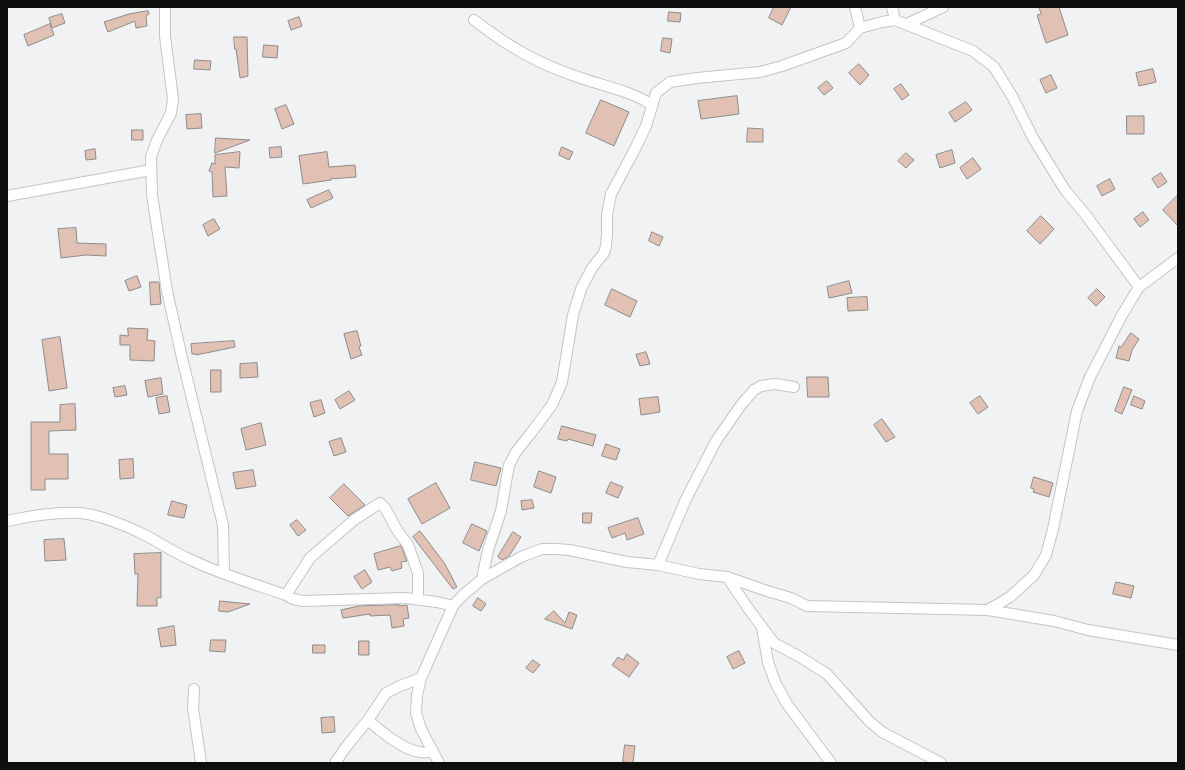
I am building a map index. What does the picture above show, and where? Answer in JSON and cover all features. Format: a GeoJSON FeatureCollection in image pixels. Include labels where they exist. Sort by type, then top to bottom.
{"type":"FeatureCollection","features":[{"type":"Feature","properties":{"kind":"street"},"geometry":{"type":"LineString","coordinates":[[165,7],[165,36],[173,100],[171,113],[157,140],[151,157],[150,170],[152,195],[167,291],[223,525],[224,573]]}},
{"type":"Feature","properties":{"kind":"street"},"geometry":{"type":"LineString","coordinates":[[855,7],[860,28]]}},
{"type":"Feature","properties":{"kind":"street"},"geometry":{"type":"LineString","coordinates":[[892,7],[895,20]]}},
{"type":"Feature","properties":{"kind":"street"},"geometry":{"type":"LineString","coordinates":[[907,24],[943,7]]}},
{"type":"Feature","properties":{"kind":"street"},"geometry":{"type":"LineString","coordinates":[[474,20],[498,39],[550,67],[583,79],[631,93],[652,104]]}},
{"type":"Feature","properties":{"kind":"street"},"geometry":{"type":"LineString","coordinates":[[482,579],[488,550],[501,511],[508,465],[552,404],[562,382],[573,315],[581,289],[592,268],[604,253],[606,246],[607,215],[611,194],[646,126],[656,93],[670,82],[760,72],[782,66],[846,43],[860,28],[895,20],[973,51],[994,67],[1012,96],[1033,138],[1065,190],[1085,214],[1139,287]]}},
{"type":"Feature","properties":{"kind":"street"},"geometry":{"type":"LineString","coordinates":[[7,196],[150,170]]}},
{"type":"Feature","properties":{"kind":"street"},"geometry":{"type":"LineString","coordinates":[[988,610],[1010,597],[1034,575],[1046,555],[1077,411],[1090,377],[1122,315],[1139,287],[1178,258]]}},
{"type":"Feature","properties":{"kind":"street"},"geometry":{"type":"LineString","coordinates":[[658,565],[686,499],[716,441],[741,405],[754,390],[761,386],[775,384],[794,387]]}},
{"type":"Feature","properties":{"kind":"street"},"geometry":{"type":"LineString","coordinates":[[286,595],[310,558],[354,520],[380,503],[385,508],[397,530],[408,545],[418,573],[418,599]]}},
{"type":"Feature","properties":{"kind":"street"},"geometry":{"type":"LineString","coordinates":[[7,521],[26,517],[80,513],[100,517],[141,533],[189,559],[286,595],[293,599],[303,601],[405,598],[453,606]]}},
{"type":"Feature","properties":{"kind":"street"},"geometry":{"type":"LineString","coordinates":[[439,763],[420,729],[416,713],[417,695],[421,678],[453,606],[482,579],[521,557],[542,549],[570,550],[627,562],[658,565],[699,574],[727,577],[791,598],[807,606],[988,610],[1054,621],[1088,630],[1178,645]]}},
{"type":"Feature","properties":{"kind":"street"},"geometry":{"type":"LineString","coordinates":[[727,577],[774,643],[827,674],[869,721],[882,732],[942,763]]}},
{"type":"Feature","properties":{"kind":"street"},"geometry":{"type":"LineString","coordinates":[[761,626],[768,662],[775,682],[787,704],[831,763]]}},
{"type":"Feature","properties":{"kind":"street"},"geometry":{"type":"LineString","coordinates":[[335,763],[368,720],[386,693],[421,678]]}},
{"type":"Feature","properties":{"kind":"street"},"geometry":{"type":"LineString","coordinates":[[194,688],[194,708],[201,763]]}},
{"type":"Feature","properties":{"kind":"street"},"geometry":{"type":"LineString","coordinates":[[368,720],[379,730],[398,743],[420,752],[433,751]]}},
{"type":"Feature","properties":{"kind":"building"},"geometry":{"type":"Polygon","coordinates":[[[774,7],[791,7],[782,25],[769,18],[774,7]]]}},
{"type":"Feature","properties":{"kind":"building"},"geometry":{"type":"Polygon","coordinates":[[[1039,7],[1059,7],[1068,35],[1046,43],[1037,15],[1041,14],[1039,7]]]}},
{"type":"Feature","properties":{"kind":"building"},"geometry":{"type":"Polygon","coordinates":[[[148,11],[149,14],[146,16],[147,26],[136,28],[135,21],[108,32],[104,22],[129,14],[148,11]]]}},
{"type":"Feature","properties":{"kind":"building"},"geometry":{"type":"Polygon","coordinates":[[[669,12],[681,13],[680,22],[668,21],[669,12]]]}},
{"type":"Feature","properties":{"kind":"building"},"geometry":{"type":"Polygon","coordinates":[[[62,14],[65,23],[52,28],[49,18],[62,14]]]}},
{"type":"Feature","properties":{"kind":"building"},"geometry":{"type":"Polygon","coordinates":[[[299,17],[302,26],[291,30],[288,21],[299,17]]]}},
{"type":"Feature","properties":{"kind":"building"},"geometry":{"type":"Polygon","coordinates":[[[50,24],[54,35],[28,46],[24,35],[50,24]]]}},
{"type":"Feature","properties":{"kind":"building"},"geometry":{"type":"Polygon","coordinates":[[[234,37],[247,37],[248,76],[240,78],[235,49],[234,37]]]}},
{"type":"Feature","properties":{"kind":"building"},"geometry":{"type":"Polygon","coordinates":[[[663,38],[672,39],[670,53],[661,51],[663,38]]]}},
{"type":"Feature","properties":{"kind":"building"},"geometry":{"type":"Polygon","coordinates":[[[264,45],[278,46],[277,58],[263,57],[264,45]]]}},
{"type":"Feature","properties":{"kind":"building"},"geometry":{"type":"Polygon","coordinates":[[[195,60],[211,61],[210,70],[194,69],[195,60]]]}},
{"type":"Feature","properties":{"kind":"building"},"geometry":{"type":"Polygon","coordinates":[[[859,64],[869,75],[860,85],[849,73],[859,64]]]}},
{"type":"Feature","properties":{"kind":"building"},"geometry":{"type":"Polygon","coordinates":[[[1153,69],[1156,82],[1139,86],[1136,73],[1153,69]]]}},
{"type":"Feature","properties":{"kind":"building"},"geometry":{"type":"Polygon","coordinates":[[[1051,75],[1057,88],[1046,93],[1040,80],[1051,75]]]}},
{"type":"Feature","properties":{"kind":"building"},"geometry":{"type":"Polygon","coordinates":[[[827,81],[833,88],[824,95],[818,88],[827,81]]]}},
{"type":"Feature","properties":{"kind":"building"},"geometry":{"type":"Polygon","coordinates":[[[901,84],[909,95],[902,100],[894,89],[901,84]]]}},
{"type":"Feature","properties":{"kind":"building"},"geometry":{"type":"Polygon","coordinates":[[[737,96],[739,114],[701,119],[698,101],[737,96]]]}},
{"type":"Feature","properties":{"kind":"building"},"geometry":{"type":"Polygon","coordinates":[[[601,100],[629,112],[614,146],[586,133],[601,100]]]}},
{"type":"Feature","properties":{"kind":"building"},"geometry":{"type":"Polygon","coordinates":[[[966,102],[972,110],[955,122],[949,113],[966,102]]]}},
{"type":"Feature","properties":{"kind":"building"},"geometry":{"type":"Polygon","coordinates":[[[286,105],[294,124],[282,129],[275,109],[286,105]]]}},
{"type":"Feature","properties":{"kind":"building"},"geometry":{"type":"Polygon","coordinates":[[[201,114],[202,128],[187,129],[186,115],[201,114]]]}},
{"type":"Feature","properties":{"kind":"building"},"geometry":{"type":"Polygon","coordinates":[[[1127,116],[1144,116],[1144,134],[1127,134],[1127,116]]]}},
{"type":"Feature","properties":{"kind":"building"},"geometry":{"type":"Polygon","coordinates":[[[748,128],[763,129],[763,142],[747,142],[748,128]]]}},
{"type":"Feature","properties":{"kind":"building"},"geometry":{"type":"Polygon","coordinates":[[[132,130],[143,130],[143,140],[132,140],[132,130]]]}},
{"type":"Feature","properties":{"kind":"building"},"geometry":{"type":"Polygon","coordinates":[[[216,138],[250,140],[215,153],[216,138]]]}},
{"type":"Feature","properties":{"kind":"building"},"geometry":{"type":"Polygon","coordinates":[[[281,147],[282,157],[270,158],[269,148],[281,147]]]}},
{"type":"Feature","properties":{"kind":"building"},"geometry":{"type":"Polygon","coordinates":[[[562,147],[573,152],[569,160],[559,155],[562,147]]]}},
{"type":"Feature","properties":{"kind":"building"},"geometry":{"type":"Polygon","coordinates":[[[95,149],[96,159],[86,160],[85,151],[95,149]]]}},
{"type":"Feature","properties":{"kind":"building"},"geometry":{"type":"Polygon","coordinates":[[[952,150],[955,163],[940,168],[936,155],[952,150]]]}},
{"type":"Feature","properties":{"kind":"building"},"geometry":{"type":"Polygon","coordinates":[[[240,152],[239,168],[225,167],[227,196],[213,197],[212,172],[209,171],[212,163],[215,164],[215,155],[240,152]]]}},
{"type":"Feature","properties":{"kind":"building"},"geometry":{"type":"Polygon","coordinates":[[[327,152],[329,167],[355,165],[356,177],[330,179],[331,180],[303,184],[299,156],[327,152]]]}},
{"type":"Feature","properties":{"kind":"building"},"geometry":{"type":"Polygon","coordinates":[[[906,153],[914,160],[906,168],[898,161],[906,153]]]}},
{"type":"Feature","properties":{"kind":"building"},"geometry":{"type":"Polygon","coordinates":[[[973,158],[981,169],[967,179],[960,168],[973,158]]]}},
{"type":"Feature","properties":{"kind":"building"},"geometry":{"type":"Polygon","coordinates":[[[1161,173],[1167,182],[1158,188],[1152,179],[1161,173]]]}},
{"type":"Feature","properties":{"kind":"building"},"geometry":{"type":"Polygon","coordinates":[[[1110,179],[1115,189],[1102,196],[1097,186],[1110,179]]]}},
{"type":"Feature","properties":{"kind":"building"},"geometry":{"type":"Polygon","coordinates":[[[329,190],[333,198],[311,208],[307,200],[329,190]]]}},
{"type":"Feature","properties":{"kind":"building"},"geometry":{"type":"Polygon","coordinates":[[[1178,195],[1178,226],[1163,210],[1178,195]]]}},
{"type":"Feature","properties":{"kind":"building"},"geometry":{"type":"Polygon","coordinates":[[[1143,212],[1149,220],[1140,227],[1134,219],[1143,212]]]}},
{"type":"Feature","properties":{"kind":"building"},"geometry":{"type":"Polygon","coordinates":[[[1041,216],[1054,229],[1040,244],[1027,231],[1041,216]]]}},
{"type":"Feature","properties":{"kind":"building"},"geometry":{"type":"Polygon","coordinates":[[[214,219],[220,229],[208,236],[203,225],[214,219]]]}},
{"type":"Feature","properties":{"kind":"building"},"geometry":{"type":"Polygon","coordinates":[[[76,228],[77,243],[106,244],[106,256],[86,255],[61,258],[58,229],[76,228]]]}},
{"type":"Feature","properties":{"kind":"building"},"geometry":{"type":"Polygon","coordinates":[[[652,232],[663,237],[659,246],[649,241],[652,232]]]}},
{"type":"Feature","properties":{"kind":"building"},"geometry":{"type":"Polygon","coordinates":[[[137,276],[141,287],[129,291],[125,281],[137,276]]]}},
{"type":"Feature","properties":{"kind":"building"},"geometry":{"type":"Polygon","coordinates":[[[849,281],[852,293],[829,298],[827,287],[849,281]]]}},
{"type":"Feature","properties":{"kind":"building"},"geometry":{"type":"Polygon","coordinates":[[[150,282],[159,282],[161,304],[151,305],[150,282]]]}},
{"type":"Feature","properties":{"kind":"building"},"geometry":{"type":"Polygon","coordinates":[[[612,289],[637,301],[630,317],[605,305],[612,289]]]}},
{"type":"Feature","properties":{"kind":"building"},"geometry":{"type":"Polygon","coordinates":[[[1097,289],[1105,297],[1096,306],[1088,298],[1097,289]]]}},
{"type":"Feature","properties":{"kind":"building"},"geometry":{"type":"Polygon","coordinates":[[[867,297],[868,310],[848,311],[847,298],[867,297]]]}},
{"type":"Feature","properties":{"kind":"building"},"geometry":{"type":"Polygon","coordinates":[[[128,328],[148,329],[147,340],[155,341],[154,361],[130,360],[130,345],[120,345],[120,335],[128,336],[128,328]]]}},
{"type":"Feature","properties":{"kind":"building"},"geometry":{"type":"Polygon","coordinates":[[[357,331],[361,346],[359,347],[362,355],[351,359],[344,334],[357,331]]]}},
{"type":"Feature","properties":{"kind":"building"},"geometry":{"type":"Polygon","coordinates":[[[1131,333],[1139,339],[1132,350],[1129,361],[1116,358],[1119,346],[1121,347],[1131,333]]]}},
{"type":"Feature","properties":{"kind":"building"},"geometry":{"type":"Polygon","coordinates":[[[60,337],[67,388],[49,391],[42,340],[60,337]]]}},
{"type":"Feature","properties":{"kind":"building"},"geometry":{"type":"Polygon","coordinates":[[[234,341],[235,347],[196,355],[192,354],[191,344],[234,341]]]}},
{"type":"Feature","properties":{"kind":"building"},"geometry":{"type":"Polygon","coordinates":[[[646,352],[650,364],[640,366],[636,355],[646,352]]]}},
{"type":"Feature","properties":{"kind":"building"},"geometry":{"type":"Polygon","coordinates":[[[257,363],[258,377],[240,378],[240,364],[257,363]]]}},
{"type":"Feature","properties":{"kind":"building"},"geometry":{"type":"Polygon","coordinates":[[[211,370],[221,370],[221,392],[211,392],[211,370]]]}},
{"type":"Feature","properties":{"kind":"building"},"geometry":{"type":"Polygon","coordinates":[[[807,377],[828,377],[829,397],[808,397],[807,377]]]}},
{"type":"Feature","properties":{"kind":"building"},"geometry":{"type":"Polygon","coordinates":[[[161,378],[163,394],[148,397],[145,381],[161,378]]]}},
{"type":"Feature","properties":{"kind":"building"},"geometry":{"type":"Polygon","coordinates":[[[125,386],[127,395],[115,397],[113,388],[125,386]]]}},
{"type":"Feature","properties":{"kind":"building"},"geometry":{"type":"Polygon","coordinates":[[[1124,387],[1132,390],[1122,414],[1115,411],[1124,387]]]}},
{"type":"Feature","properties":{"kind":"building"},"geometry":{"type":"Polygon","coordinates":[[[349,391],[355,400],[340,409],[335,400],[349,391]]]}},
{"type":"Feature","properties":{"kind":"building"},"geometry":{"type":"Polygon","coordinates":[[[167,396],[170,412],[159,414],[156,398],[167,396]]]}},
{"type":"Feature","properties":{"kind":"building"},"geometry":{"type":"Polygon","coordinates":[[[980,396],[988,407],[978,414],[970,403],[980,396]]]}},
{"type":"Feature","properties":{"kind":"building"},"geometry":{"type":"Polygon","coordinates":[[[1134,396],[1145,401],[1142,409],[1131,405],[1134,396]]]}},
{"type":"Feature","properties":{"kind":"building"},"geometry":{"type":"Polygon","coordinates":[[[658,397],[660,412],[641,415],[639,399],[658,397]]]}},
{"type":"Feature","properties":{"kind":"building"},"geometry":{"type":"Polygon","coordinates":[[[321,400],[325,413],[314,417],[310,403],[321,400]]]}},
{"type":"Feature","properties":{"kind":"building"},"geometry":{"type":"Polygon","coordinates":[[[75,404],[76,430],[49,431],[49,454],[68,454],[68,479],[45,479],[45,490],[31,490],[31,422],[60,422],[60,405],[75,404]]]}},
{"type":"Feature","properties":{"kind":"building"},"geometry":{"type":"Polygon","coordinates":[[[882,419],[895,437],[886,442],[874,425],[882,419]]]}},
{"type":"Feature","properties":{"kind":"building"},"geometry":{"type":"Polygon","coordinates":[[[261,423],[266,445],[246,450],[241,429],[261,423]]]}},
{"type":"Feature","properties":{"kind":"building"},"geometry":{"type":"Polygon","coordinates":[[[562,426],[596,435],[593,446],[568,439],[567,441],[558,439],[562,426]]]}},
{"type":"Feature","properties":{"kind":"building"},"geometry":{"type":"Polygon","coordinates":[[[341,438],[346,452],[334,456],[329,442],[341,438]]]}},
{"type":"Feature","properties":{"kind":"building"},"geometry":{"type":"Polygon","coordinates":[[[606,444],[620,449],[616,460],[602,456],[606,444]]]}},
{"type":"Feature","properties":{"kind":"building"},"geometry":{"type":"Polygon","coordinates":[[[133,459],[134,478],[120,479],[119,460],[133,459]]]}},
{"type":"Feature","properties":{"kind":"building"},"geometry":{"type":"Polygon","coordinates":[[[475,462],[501,468],[496,486],[471,480],[475,462]]]}},
{"type":"Feature","properties":{"kind":"building"},"geometry":{"type":"Polygon","coordinates":[[[253,470],[256,486],[236,489],[233,473],[253,470]]]}},
{"type":"Feature","properties":{"kind":"building"},"geometry":{"type":"Polygon","coordinates":[[[539,471],[556,477],[551,493],[534,487],[539,471]]]}},
{"type":"Feature","properties":{"kind":"building"},"geometry":{"type":"Polygon","coordinates":[[[1034,477],[1053,483],[1049,497],[1033,492],[1034,489],[1031,488],[1034,477]]]}},
{"type":"Feature","properties":{"kind":"building"},"geometry":{"type":"Polygon","coordinates":[[[611,482],[623,487],[618,498],[606,493],[611,482]]]}},
{"type":"Feature","properties":{"kind":"building"},"geometry":{"type":"Polygon","coordinates":[[[436,483],[450,508],[422,524],[408,499],[436,483]]]}},
{"type":"Feature","properties":{"kind":"building"},"geometry":{"type":"Polygon","coordinates":[[[344,484],[365,505],[348,516],[330,498],[344,484]]]}},
{"type":"Feature","properties":{"kind":"building"},"geometry":{"type":"Polygon","coordinates":[[[532,500],[534,508],[522,510],[521,501],[532,500]]]}},
{"type":"Feature","properties":{"kind":"building"},"geometry":{"type":"Polygon","coordinates":[[[172,501],[187,505],[184,518],[168,515],[172,501]]]}},
{"type":"Feature","properties":{"kind":"building"},"geometry":{"type":"Polygon","coordinates":[[[583,513],[592,513],[591,523],[583,523],[583,513]]]}},
{"type":"Feature","properties":{"kind":"building"},"geometry":{"type":"Polygon","coordinates":[[[638,518],[644,534],[627,540],[625,533],[612,538],[608,528],[638,518]]]}},
{"type":"Feature","properties":{"kind":"building"},"geometry":{"type":"Polygon","coordinates":[[[297,520],[306,530],[298,536],[290,525],[297,520]]]}},
{"type":"Feature","properties":{"kind":"building"},"geometry":{"type":"Polygon","coordinates":[[[472,524],[487,531],[479,551],[463,543],[472,524]]]}},
{"type":"Feature","properties":{"kind":"building"},"geometry":{"type":"Polygon","coordinates":[[[420,531],[445,564],[457,587],[453,589],[413,537],[420,531]]]}},
{"type":"Feature","properties":{"kind":"building"},"geometry":{"type":"Polygon","coordinates":[[[513,532],[521,537],[509,556],[502,560],[498,557],[513,532]]]}},
{"type":"Feature","properties":{"kind":"building"},"geometry":{"type":"Polygon","coordinates":[[[64,539],[66,560],[45,561],[44,540],[64,539]]]}},
{"type":"Feature","properties":{"kind":"building"},"geometry":{"type":"Polygon","coordinates":[[[401,546],[407,561],[401,562],[402,568],[392,571],[390,567],[378,570],[374,554],[401,546]]]}},
{"type":"Feature","properties":{"kind":"building"},"geometry":{"type":"Polygon","coordinates":[[[161,553],[161,598],[157,597],[157,606],[137,606],[138,574],[135,574],[134,554],[161,553]]]}},
{"type":"Feature","properties":{"kind":"building"},"geometry":{"type":"Polygon","coordinates":[[[365,570],[372,582],[362,589],[354,577],[365,570]]]}},
{"type":"Feature","properties":{"kind":"building"},"geometry":{"type":"Polygon","coordinates":[[[1116,582],[1134,586],[1131,598],[1113,594],[1116,582]]]}},
{"type":"Feature","properties":{"kind":"building"},"geometry":{"type":"Polygon","coordinates":[[[478,598],[486,604],[481,611],[473,606],[478,598]]]}},
{"type":"Feature","properties":{"kind":"building"},"geometry":{"type":"Polygon","coordinates":[[[220,601],[250,604],[228,612],[219,611],[220,601]]]}},
{"type":"Feature","properties":{"kind":"building"},"geometry":{"type":"Polygon","coordinates":[[[407,605],[409,618],[403,619],[404,626],[392,628],[390,615],[370,616],[370,614],[343,618],[341,610],[359,606],[407,605]]]}},
{"type":"Feature","properties":{"kind":"building"},"geometry":{"type":"Polygon","coordinates":[[[554,611],[565,623],[569,612],[577,615],[572,629],[545,619],[554,611]]]}},
{"type":"Feature","properties":{"kind":"building"},"geometry":{"type":"Polygon","coordinates":[[[174,626],[176,645],[161,647],[158,629],[174,626]]]}},
{"type":"Feature","properties":{"kind":"building"},"geometry":{"type":"Polygon","coordinates":[[[211,640],[226,640],[225,652],[210,651],[211,640]]]}},
{"type":"Feature","properties":{"kind":"building"},"geometry":{"type":"Polygon","coordinates":[[[359,641],[369,641],[369,655],[359,655],[359,641]]]}},
{"type":"Feature","properties":{"kind":"building"},"geometry":{"type":"Polygon","coordinates":[[[313,645],[325,645],[325,653],[313,653],[313,645]]]}},
{"type":"Feature","properties":{"kind":"building"},"geometry":{"type":"Polygon","coordinates":[[[739,651],[745,663],[733,669],[727,657],[739,651]]]}},
{"type":"Feature","properties":{"kind":"building"},"geometry":{"type":"Polygon","coordinates":[[[627,654],[639,663],[629,677],[612,665],[618,657],[623,660],[627,654]]]}},
{"type":"Feature","properties":{"kind":"building"},"geometry":{"type":"Polygon","coordinates":[[[533,660],[540,665],[533,673],[526,668],[533,660]]]}},
{"type":"Feature","properties":{"kind":"building"},"geometry":{"type":"Polygon","coordinates":[[[334,717],[335,732],[322,733],[321,718],[334,717]]]}},
{"type":"Feature","properties":{"kind":"building"},"geometry":{"type":"Polygon","coordinates":[[[625,745],[635,746],[633,763],[623,762],[625,745]]]}}]}
